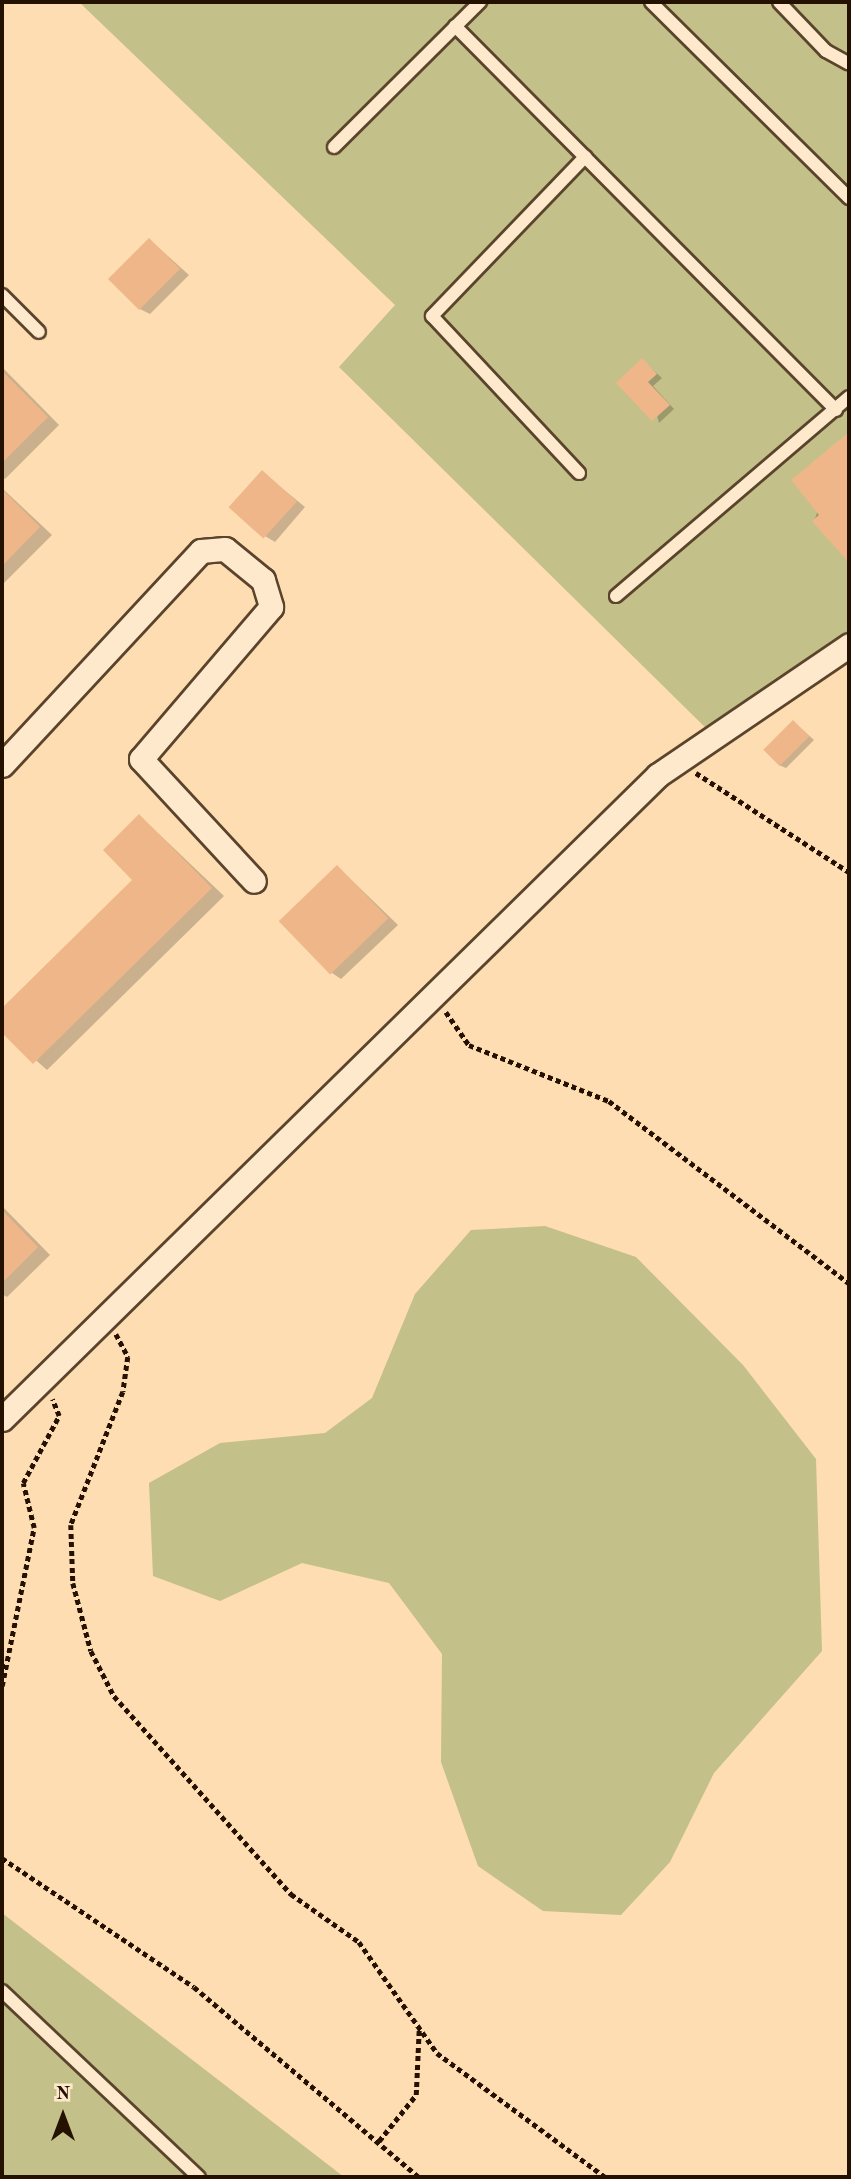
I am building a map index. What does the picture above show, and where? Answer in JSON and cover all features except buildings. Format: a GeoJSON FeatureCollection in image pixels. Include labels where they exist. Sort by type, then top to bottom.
{"type":"FeatureCollection","features":[{"type":"Feature","properties":{"kind":"street"},"geometry":{"type":"LineString","coordinates":[[2,765],[201,551],[225,549],[263,580],[271,607],[141,759],[254,881]]}},
{"type":"Feature","properties":{"kind":"street"},"geometry":{"type":"LineString","coordinates":[[2,1419],[678,761],[849,645]]}},
{"type":"Feature","properties":{"kind":"lane"},"geometry":{"type":"LineString","coordinates":[[334,147],[480,2]]}},
{"type":"Feature","properties":{"kind":"lane"},"geometry":{"type":"LineString","coordinates":[[651,2],[849,198]]}},
{"type":"Feature","properties":{"kind":"lane"},"geometry":{"type":"LineString","coordinates":[[779,2],[826,51],[849,64]]}},
{"type":"Feature","properties":{"kind":"lane"},"geometry":{"type":"LineString","coordinates":[[455,26],[835,410]]}},
{"type":"Feature","properties":{"kind":"lane"},"geometry":{"type":"LineString","coordinates":[[579,473],[432,316],[584,157]]}},
{"type":"Feature","properties":{"kind":"lane"},"geometry":{"type":"LineString","coordinates":[[2,296],[39,332]]}},
{"type":"Feature","properties":{"kind":"lane"},"geometry":{"type":"LineString","coordinates":[[616,596],[849,397]]}},
{"type":"Feature","properties":{"kind":"lane"},"geometry":{"type":"LineString","coordinates":[[2,1991],[199,2177]]}},
{"type":"Feature","properties":{"kind":"path"},"geometry":{"type":"LineString","coordinates":[[678,761],[849,872]]}},
{"type":"Feature","properties":{"kind":"path"},"geometry":{"type":"LineString","coordinates":[[434,996],[469,1045],[609,1101],[849,1283]]}},
{"type":"Feature","properties":{"kind":"path"},"geometry":{"type":"LineString","coordinates":[[104,1321],[128,1357],[122,1392],[71,1525],[73,1583],[91,1651],[114,1696],[208,1806],[291,1894],[359,1942],[437,2053],[605,2177]]}},
{"type":"Feature","properties":{"kind":"path"},"geometry":{"type":"LineString","coordinates":[[2,1686],[34,1528],[23,1483],[59,1416],[44,1378]]}},
{"type":"Feature","properties":{"kind":"path"},"geometry":{"type":"LineString","coordinates":[[2,1858],[194,1987],[419,2177]]}},
{"type":"Feature","properties":{"kind":"path"},"geometry":{"type":"LineString","coordinates":[[379,2141],[416,2095],[419,2027]]}},
{"type":"Feature","properties":{"kind":"shaded area"},"geometry":{"type":"Polygon","coordinates":[[[79,2],[849,2],[849,635],[716,738],[339,367],[395,305],[79,2]]]}},
{"type":"Feature","properties":{"kind":"shaded area"},"geometry":{"type":"Polygon","coordinates":[[[545,1226],[636,1257],[743,1365],[816,1459],[822,1651],[714,1773],[670,1862],[621,1915],[543,1911],[478,1866],[441,1762],[442,1654],[389,1583],[302,1563],[220,1601],[153,1576],[149,1483],[220,1443],[325,1433],[372,1398],[415,1294],[471,1230],[545,1226]]]}},
{"type":"Feature","properties":{"kind":"shaded area"},"geometry":{"type":"Polygon","coordinates":[[[2,1913],[344,2177],[2,2177],[2,1913]]]}}]}
